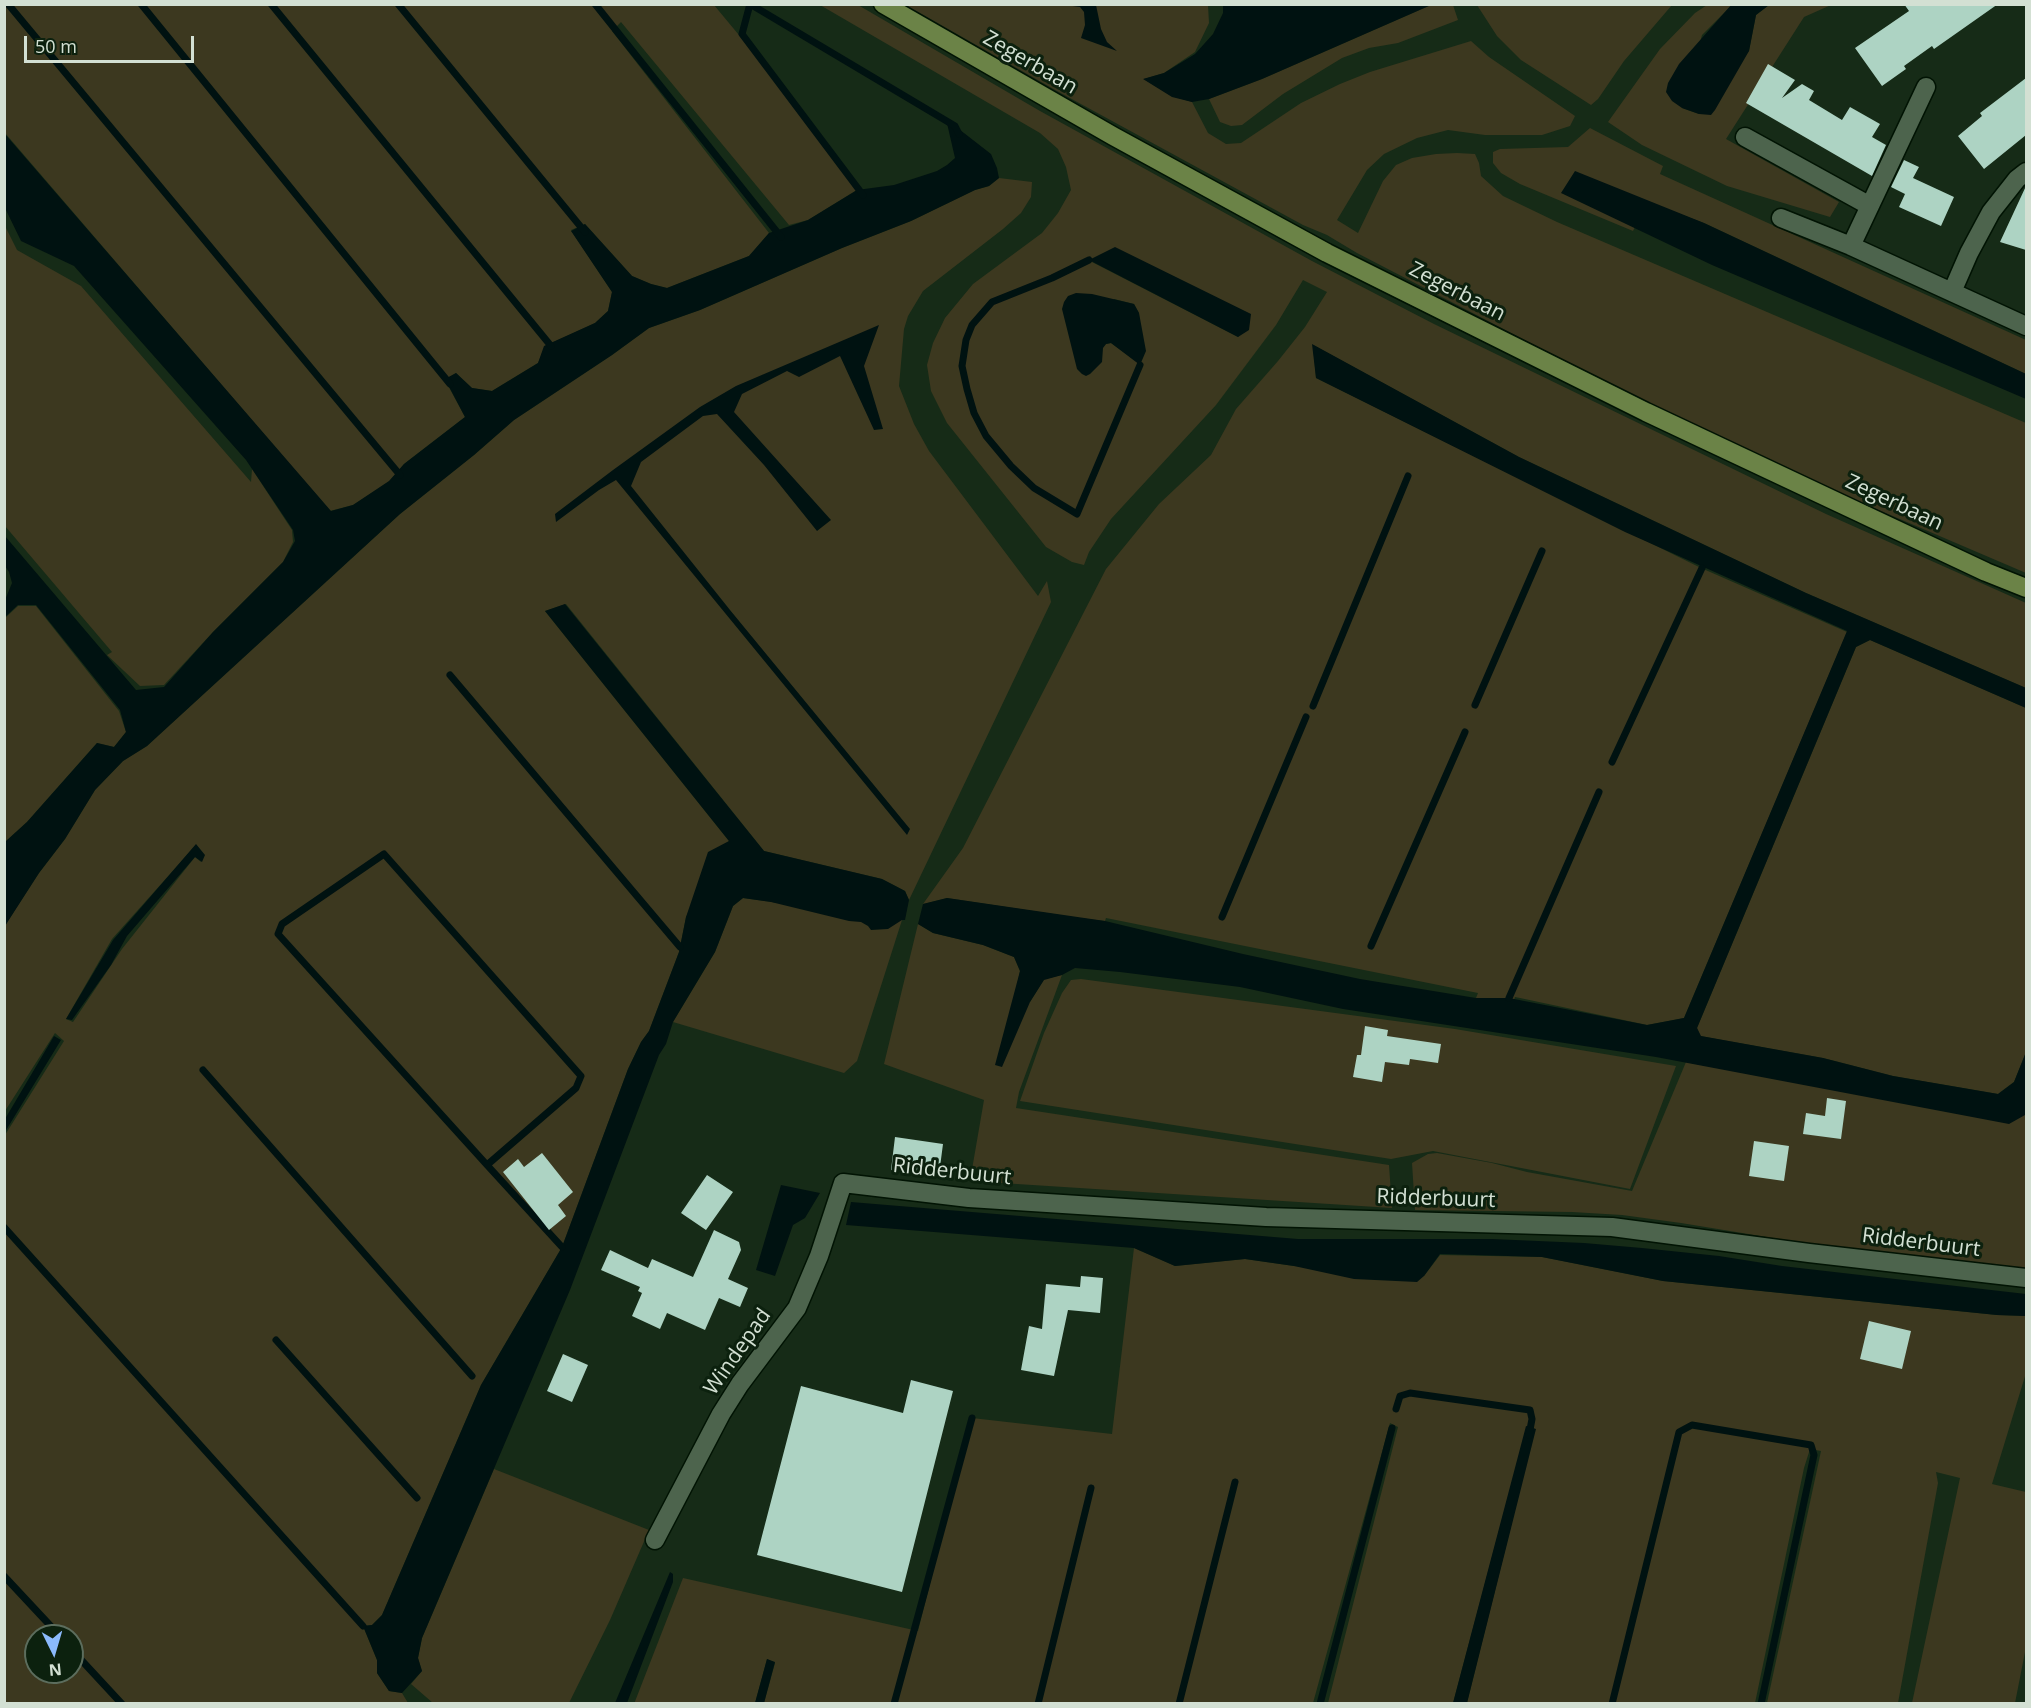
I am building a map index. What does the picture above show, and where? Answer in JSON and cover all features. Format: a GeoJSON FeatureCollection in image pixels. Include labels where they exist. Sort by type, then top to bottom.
{"type":"FeatureCollection","features":[{"type":"Feature","properties":{"kind":"main road","name":"Zegerbaan"},"geometry":{"type":"LineString","coordinates":[[883,4],[1113,136],[1327,252],[1646,412],[1986,572],[2026,588]]}},
{"type":"Feature","properties":{"kind":"street"},"geometry":{"type":"LineString","coordinates":[[1851,246],[1926,87]]}},
{"type":"Feature","properties":{"kind":"street"},"geometry":{"type":"LineString","coordinates":[[1744,136],[1870,206]]}},
{"type":"Feature","properties":{"kind":"street"},"geometry":{"type":"LineString","coordinates":[[1952,292],[1969,253],[1991,212],[2017,179],[2026,172]]}},
{"type":"Feature","properties":{"kind":"street"},"geometry":{"type":"LineString","coordinates":[[1781,218],[1851,246],[2026,326]]}},
{"type":"Feature","properties":{"kind":"street","name":"Ridderbuurt"},"geometry":{"type":"LineString","coordinates":[[843,1183],[969,1198],[1266,1217],[1612,1227],[2026,1278]]}},
{"type":"Feature","properties":{"kind":"street","name":"Windepad"},"geometry":{"type":"LineString","coordinates":[[655,1540],[740,1384],[797,1308],[809,1284],[843,1183]]}},
{"type":"Feature","properties":{"kind":"shaded area"},"geometry":{"type":"Polygon","coordinates":[[[1223,4],[1431,5],[1262,79],[1209,99],[1192,102],[1172,97],[1143,79],[1164,73],[1195,54],[1213,34],[1223,13],[1223,4]]]}},
{"type":"Feature","properties":{"kind":"shaded area"},"geometry":{"type":"Polygon","coordinates":[[[1732,4],[1769,5],[1756,15],[1749,51],[1711,115],[1699,114],[1682,108],[1672,101],[1666,92],[1668,83],[1679,64],[1732,4]]]}},
{"type":"Feature","properties":{"kind":"shaded area"},"geometry":{"type":"Polygon","coordinates":[[[4,5],[714,5],[753,52],[857,190],[808,220],[789,225],[621,22],[612,31],[769,233],[749,256],[667,288],[632,276],[585,224],[571,230],[612,292],[608,311],[595,323],[545,346],[538,363],[492,391],[472,388],[456,373],[445,380],[465,417],[404,464],[390,481],[353,505],[330,511],[5,133],[4,5]]]}},
{"type":"Feature","properties":{"kind":"shaded area"},"geometry":{"type":"Polygon","coordinates":[[[820,5],[858,5],[1040,111],[1312,261],[1434,324],[1826,514],[2026,603],[2026,688],[1806,593],[1519,457],[1313,345],[1316,378],[1701,568],[1847,632],[1684,1018],[1647,1025],[1515,997],[1514,1000],[1476,998],[1478,993],[1106,918],[1105,921],[1079,918],[947,898],[923,904],[963,848],[1106,569],[1159,504],[1211,455],[1236,409],[1305,327],[1327,292],[1303,280],[1276,325],[1216,405],[1111,519],[1089,552],[1084,565],[1072,562],[1046,547],[947,423],[931,391],[927,365],[933,343],[945,318],[973,284],[1042,233],[1058,213],[1071,190],[1066,167],[1058,149],[1040,133],[820,5]],[[1090,261],[1238,337],[1250,314],[1209,295],[1090,261]],[[1114,299],[1103,347],[1111,343],[1140,364],[1139,313],[1134,304],[1114,299]]]}},
{"type":"Feature","properties":{"kind":"shaded area"},"geometry":{"type":"Polygon","coordinates":[[[906,5],[1208,5],[1209,23],[1195,52],[1164,73],[1144,79],[1172,96],[1192,102],[1208,133],[1226,144],[1241,143],[1301,103],[1340,84],[1370,72],[1471,41],[1489,57],[1575,116],[1570,126],[1542,135],[1485,135],[1448,130],[1417,138],[1384,154],[1367,170],[1337,220],[1358,233],[1383,181],[1396,165],[1412,158],[1436,154],[1475,154],[1481,176],[1503,196],[1557,222],[2026,423],[2026,573],[1818,484],[1623,391],[1357,253],[1327,235],[1303,225],[1057,91],[906,5]]]}},
{"type":"Feature","properties":{"kind":"shaded area"},"geometry":{"type":"Polygon","coordinates":[[[1065,5],[1096,5],[1101,29],[1107,42],[1117,51],[1081,38],[1085,25],[1084,12],[1080,7],[1065,5]]]}},
{"type":"Feature","properties":{"kind":"shaded area"},"geometry":{"type":"Polygon","coordinates":[[[1431,5],[1453,5],[1458,20],[1398,43],[1369,48],[1342,58],[1283,94],[1242,125],[1231,126],[1220,122],[1209,99],[1262,79],[1431,5]]]}},
{"type":"Feature","properties":{"kind":"shaded area"},"geometry":{"type":"Polygon","coordinates":[[[1477,5],[1672,5],[1624,61],[1598,99],[1591,105],[1521,60],[1497,36],[1477,5]]]}},
{"type":"Feature","properties":{"kind":"shaded area"},"geometry":{"type":"Polygon","coordinates":[[[1707,5],[1732,5],[1702,35],[1682,108],[1699,114],[1749,51],[1756,15],[1769,5],[1831,5],[1804,17],[1726,139],[1839,202],[1830,217],[1727,186],[1642,145],[1608,122],[1660,49],[1695,13],[1707,5]]]}},
{"type":"Feature","properties":{"kind":"shaded area"},"geometry":{"type":"Polygon","coordinates":[[[946,119],[991,154],[999,178],[989,186],[975,190],[911,221],[842,248],[700,310],[649,328],[514,420],[400,514],[147,746],[123,761],[95,790],[65,839],[39,873],[5,926],[5,842],[27,822],[97,743],[114,747],[126,732],[120,710],[36,605],[18,605],[5,617],[5,600],[12,583],[5,566],[5,536],[136,690],[164,687],[213,632],[283,562],[295,541],[293,530],[246,460],[74,266],[21,241],[5,208],[5,134],[331,511],[353,505],[389,481],[404,464],[465,417],[445,379],[456,373],[472,388],[492,391],[538,363],[544,346],[595,323],[608,311],[612,292],[571,231],[585,224],[632,276],[667,288],[749,256],[769,233],[808,220],[857,190],[894,185],[937,171],[947,165],[955,158],[946,119]]]}},
{"type":"Feature","properties":{"kind":"shaded area"},"geometry":{"type":"Polygon","coordinates":[[[1590,128],[1663,166],[1660,174],[2026,340],[2026,374],[1704,223],[1647,202],[1633,231],[1520,184],[1501,173],[1493,163],[1493,152],[1500,149],[1568,147],[1590,128]]]}},
{"type":"Feature","properties":{"kind":"shaded area"},"geometry":{"type":"Polygon","coordinates":[[[1575,171],[1704,223],[2026,374],[2026,399],[1712,265],[1561,193],[1575,171]]]}},
{"type":"Feature","properties":{"kind":"shaded area"},"geometry":{"type":"Polygon","coordinates":[[[999,178],[1032,182],[1031,197],[1021,213],[923,291],[908,316],[904,329],[899,386],[914,424],[929,451],[1038,596],[1047,581],[1051,602],[909,900],[905,891],[882,879],[764,851],[566,604],[545,611],[729,841],[686,917],[679,952],[649,1031],[628,1069],[562,1247],[481,1385],[382,1615],[372,1625],[363,1626],[377,1660],[377,1673],[389,1691],[402,1693],[408,1703],[5,1703],[5,1135],[64,1041],[55,1033],[5,1111],[5,926],[9,919],[39,873],[65,839],[95,790],[123,761],[147,746],[400,514],[514,420],[649,328],[700,310],[842,248],[911,221],[975,190],[989,186],[999,178]],[[196,845],[112,939],[66,1019],[73,1022],[122,949],[195,857],[201,862],[196,845]]]}},
{"type":"Feature","properties":{"kind":"shaded area"},"geometry":{"type":"Polygon","coordinates":[[[4,224],[17,250],[81,286],[251,482],[252,469],[292,530],[293,542],[283,562],[164,685],[140,686],[107,655],[112,652],[5,526],[4,224]]]}},
{"type":"Feature","properties":{"kind":"shaded area"},"geometry":{"type":"Polygon","coordinates":[[[1115,247],[1251,314],[1249,330],[1238,337],[1089,260],[1115,247]]]}},
{"type":"Feature","properties":{"kind":"shaded area"},"geometry":{"type":"Polygon","coordinates":[[[1076,293],[1092,294],[1134,304],[1139,313],[1146,351],[1140,365],[1111,343],[1106,344],[1103,348],[1102,362],[1090,374],[1086,376],[1077,369],[1062,309],[1068,296],[1076,293]]]}},
{"type":"Feature","properties":{"kind":"shaded area"},"geometry":{"type":"Polygon","coordinates":[[[879,325],[864,366],[883,429],[874,430],[840,356],[799,377],[787,371],[742,394],[734,412],[831,520],[817,531],[764,465],[717,414],[703,416],[641,462],[631,486],[910,829],[907,835],[616,480],[556,522],[555,514],[700,407],[736,386],[879,325]]]}},
{"type":"Feature","properties":{"kind":"shaded area"},"geometry":{"type":"Polygon","coordinates":[[[1312,344],[1519,457],[1806,593],[2026,688],[2026,708],[1870,640],[1856,647],[1697,1028],[1701,1036],[1823,1058],[1893,1076],[1998,1094],[2014,1082],[2026,1052],[2025,1115],[2009,1124],[1656,1057],[1343,1009],[1240,987],[1075,968],[1062,975],[1044,980],[1030,1002],[1002,1067],[995,1065],[1020,971],[1014,957],[983,945],[933,933],[918,924],[923,904],[947,898],[1105,921],[1360,979],[1476,998],[1509,998],[1647,1025],[1684,1018],[1847,631],[1625,532],[1316,378],[1312,344]]]}},
{"type":"Feature","properties":{"kind":"shaded area"},"geometry":{"type":"Polygon","coordinates":[[[565,604],[764,851],[882,879],[905,891],[909,900],[905,920],[888,929],[871,930],[861,922],[771,902],[743,898],[733,906],[715,952],[673,1022],[666,1044],[659,1055],[570,1290],[422,1638],[418,1658],[422,1671],[402,1693],[389,1691],[377,1673],[377,1660],[363,1626],[372,1625],[382,1615],[481,1385],[562,1247],[628,1069],[649,1031],[679,952],[686,917],[708,852],[729,841],[545,611],[565,604]]]}},
{"type":"Feature","properties":{"kind":"shaded area"},"geometry":{"type":"Polygon","coordinates":[[[18,606],[36,606],[119,711],[126,732],[114,747],[97,743],[27,822],[5,842],[5,618],[18,606]]]}},
{"type":"Feature","properties":{"kind":"shaded area"},"geometry":{"type":"Polygon","coordinates":[[[1870,640],[2026,708],[2026,1052],[2014,1082],[1998,1094],[1893,1076],[1823,1058],[1700,1036],[1697,1028],[1856,647],[1870,640]]]}},
{"type":"Feature","properties":{"kind":"shaded area"},"geometry":{"type":"Polygon","coordinates":[[[196,844],[205,855],[202,862],[195,857],[127,936],[111,965],[72,1020],[66,1019],[113,940],[196,844]]]}},
{"type":"Feature","properties":{"kind":"shaded area"},"geometry":{"type":"Polygon","coordinates":[[[743,898],[902,920],[857,1061],[844,1073],[673,1022],[715,952],[733,906],[743,898]]]}},
{"type":"Feature","properties":{"kind":"shaded area"},"geometry":{"type":"Polygon","coordinates":[[[918,924],[933,933],[983,945],[1014,957],[1020,971],[1015,995],[1030,1002],[1044,979],[1062,975],[1019,1092],[1016,1108],[1389,1165],[1392,1208],[970,1181],[984,1100],[884,1064],[918,924]]]}},
{"type":"Feature","properties":{"kind":"shaded area"},"geometry":{"type":"Polygon","coordinates":[[[1081,979],[1455,1029],[1676,1066],[1630,1189],[1433,1151],[1391,1159],[1020,1101],[1044,1033],[1062,993],[1071,980],[1081,979]]]}},
{"type":"Feature","properties":{"kind":"shaded area"},"geometry":{"type":"Polygon","coordinates":[[[54,1036],[61,1040],[5,1132],[5,1119],[54,1036]]]}},
{"type":"Feature","properties":{"kind":"shaded area"},"geometry":{"type":"Polygon","coordinates":[[[1686,1062],[1927,1107],[2025,1115],[2026,1112],[2026,1269],[1840,1249],[1622,1215],[1415,1210],[1412,1163],[1428,1154],[1437,1153],[1632,1191],[1686,1062]]]}},
{"type":"Feature","properties":{"kind":"shaded area"},"geometry":{"type":"Polygon","coordinates":[[[781,1185],[820,1193],[805,1218],[793,1225],[775,1276],[756,1270],[781,1185]]]}},
{"type":"Feature","properties":{"kind":"shaded area"},"geometry":{"type":"Polygon","coordinates":[[[851,1202],[1298,1239],[1492,1239],[1642,1248],[2026,1294],[2026,1316],[1663,1281],[1542,1257],[1440,1254],[1417,1282],[1354,1279],[1294,1266],[1245,1259],[1175,1266],[1134,1248],[846,1225],[851,1202]]]}},
{"type":"Feature","properties":{"kind":"shaded area"},"geometry":{"type":"Polygon","coordinates":[[[1134,1248],[1175,1266],[1245,1259],[1294,1266],[1424,1276],[1440,1255],[1542,1257],[1663,1281],[2026,1316],[2026,1373],[1992,1484],[2026,1492],[2026,1647],[2015,1703],[1912,1703],[1960,1478],[1936,1472],[1938,1483],[1898,1703],[1767,1703],[1821,1451],[1810,1449],[1804,1468],[1755,1703],[1467,1703],[1535,1429],[1527,1426],[1453,1703],[1328,1703],[1398,1427],[1390,1423],[1313,1703],[764,1703],[775,1663],[767,1659],[755,1703],[634,1704],[683,1578],[918,1631],[972,1418],[1112,1434],[1134,1248]]]}},
{"type":"Feature","properties":{"kind":"shaded area"},"geometry":{"type":"Polygon","coordinates":[[[1526,1426],[1536,1429],[1467,1703],[1453,1703],[1526,1426]]]}},
{"type":"Feature","properties":{"kind":"shaded area"},"geometry":{"type":"Polygon","coordinates":[[[494,1469],[649,1530],[610,1620],[569,1703],[433,1703],[411,1684],[422,1671],[418,1658],[422,1638],[494,1469]]]}},
{"type":"Feature","properties":{"kind":"shaded area"},"geometry":{"type":"Polygon","coordinates":[[[670,1572],[673,1574],[673,1582],[627,1703],[615,1703],[670,1572]]]}},
{"type":"Feature","properties":{"kind":"shaded area"},"geometry":{"type":"Polygon","coordinates":[[[767,1659],[775,1662],[764,1703],[755,1703],[767,1659]]]}},
{"type":"Feature","properties":{"kind":"building"},"geometry":{"type":"Polygon","coordinates":[[[1904,4],[1998,4],[1934,49],[1932,46],[1904,66],[1906,69],[1882,86],[1855,48],[1909,11],[1904,4]]]}},
{"type":"Feature","properties":{"kind":"building"},"geometry":{"type":"Polygon","coordinates":[[[1768,64],[1795,80],[1782,98],[1802,84],[1814,91],[1809,100],[1842,120],[1850,107],[1880,124],[1872,137],[1886,145],[1872,176],[1746,103],[1768,64]]]}},
{"type":"Feature","properties":{"kind":"building"},"geometry":{"type":"Polygon","coordinates":[[[2026,78],[2026,135],[1984,169],[1958,136],[1982,116],[1980,113],[2026,78]]]}},
{"type":"Feature","properties":{"kind":"building"},"geometry":{"type":"Polygon","coordinates":[[[1904,160],[1919,167],[1913,178],[1954,197],[1941,226],[1899,207],[1905,194],[1891,187],[1904,160]]]}},
{"type":"Feature","properties":{"kind":"building"},"geometry":{"type":"Polygon","coordinates":[[[2026,186],[2026,250],[2000,242],[2026,186]]]}},
{"type":"Feature","properties":{"kind":"building"},"geometry":{"type":"Polygon","coordinates":[[[1365,1026],[1388,1030],[1387,1036],[1441,1044],[1438,1063],[1410,1059],[1409,1065],[1385,1062],[1382,1082],[1353,1077],[1357,1055],[1361,1055],[1365,1026]]]}},
{"type":"Feature","properties":{"kind":"building"},"geometry":{"type":"Polygon","coordinates":[[[1827,1098],[1846,1101],[1841,1139],[1803,1134],[1806,1113],[1825,1116],[1827,1098]]]}},
{"type":"Feature","properties":{"kind":"building"},"geometry":{"type":"Polygon","coordinates":[[[895,1137],[943,1144],[940,1167],[926,1164],[924,1175],[891,1170],[895,1137]]]}},
{"type":"Feature","properties":{"kind":"building"},"geometry":{"type":"Polygon","coordinates":[[[1754,1141],[1789,1146],[1784,1181],[1749,1176],[1754,1141]]]}},
{"type":"Feature","properties":{"kind":"building"},"geometry":{"type":"Polygon","coordinates":[[[542,1153],[573,1192],[558,1205],[566,1216],[549,1230],[503,1172],[518,1159],[524,1167],[542,1153]]]}},
{"type":"Feature","properties":{"kind":"building"},"geometry":{"type":"Polygon","coordinates":[[[707,1175],[733,1192],[706,1230],[681,1213],[707,1175]]]}},
{"type":"Feature","properties":{"kind":"building"},"geometry":{"type":"Polygon","coordinates":[[[714,1230],[739,1242],[741,1250],[728,1279],[748,1288],[740,1307],[719,1298],[705,1330],[667,1313],[660,1329],[632,1316],[642,1293],[638,1291],[640,1287],[601,1270],[610,1250],[648,1268],[652,1259],[693,1277],[714,1230]]]}},
{"type":"Feature","properties":{"kind":"building"},"geometry":{"type":"Polygon","coordinates":[[[1081,1276],[1103,1278],[1100,1313],[1068,1310],[1054,1376],[1021,1370],[1029,1326],[1042,1329],[1046,1284],[1080,1287],[1081,1276]]]}},
{"type":"Feature","properties":{"kind":"building"},"geometry":{"type":"Polygon","coordinates":[[[1869,1321],[1911,1331],[1902,1369],[1860,1359],[1869,1321]]]}},
{"type":"Feature","properties":{"kind":"building"},"geometry":{"type":"Polygon","coordinates":[[[563,1354],[588,1365],[572,1402],[547,1391],[563,1354]]]}},
{"type":"Feature","properties":{"kind":"building"},"geometry":{"type":"Polygon","coordinates":[[[911,1380],[953,1391],[902,1592],[757,1555],[801,1386],[903,1413],[911,1380]]]}},
{"type":"Feature","properties":{"kind":"waterway"},"geometry":{"type":"LineString","coordinates":[[8,4],[400,475]]}},
{"type":"Feature","properties":{"kind":"waterway"},"geometry":{"type":"LineString","coordinates":[[141,4],[450,384]]}},
{"type":"Feature","properties":{"kind":"waterway"},"geometry":{"type":"LineString","coordinates":[[271,4],[551,346]]}},
{"type":"Feature","properties":{"kind":"waterway"},"geometry":{"type":"LineString","coordinates":[[398,4],[585,232]]}},
{"type":"Feature","properties":{"kind":"waterway"},"geometry":{"type":"LineString","coordinates":[[595,4],[781,237]]}},
{"type":"Feature","properties":{"kind":"waterway"},"geometry":{"type":"LineString","coordinates":[[750,4],[955,126],[959,134]]}},
{"type":"Feature","properties":{"kind":"waterway"},"geometry":{"type":"LineString","coordinates":[[750,4],[742,34],[863,195]]}},
{"type":"Feature","properties":{"kind":"waterway"},"geometry":{"type":"LineString","coordinates":[[1089,260],[1052,278],[992,302],[972,325],[966,340],[962,366],[974,413],[986,436],[1011,466],[1034,488],[1077,514],[1140,365]]}},
{"type":"Feature","properties":{"kind":"waterway"},"geometry":{"type":"LineString","coordinates":[[1313,706],[1408,476]]}},
{"type":"Feature","properties":{"kind":"waterway"},"geometry":{"type":"LineString","coordinates":[[1475,705],[1542,551]]}},
{"type":"Feature","properties":{"kind":"waterway"},"geometry":{"type":"LineString","coordinates":[[1612,762],[1702,568]]}},
{"type":"Feature","properties":{"kind":"waterway"},"geometry":{"type":"LineString","coordinates":[[450,675],[680,947]]}},
{"type":"Feature","properties":{"kind":"waterway"},"geometry":{"type":"LineString","coordinates":[[1222,917],[1306,717]]}},
{"type":"Feature","properties":{"kind":"waterway"},"geometry":{"type":"LineString","coordinates":[[1371,946],[1465,732]]}},
{"type":"Feature","properties":{"kind":"waterway"},"geometry":{"type":"LineString","coordinates":[[1509,998],[1599,792]]}},
{"type":"Feature","properties":{"kind":"waterway"},"geometry":{"type":"LineString","coordinates":[[487,1165],[576,1088],[581,1076],[384,854],[282,924],[278,934],[487,1165],[562,1247]]}},
{"type":"Feature","properties":{"kind":"waterway"},"geometry":{"type":"LineString","coordinates":[[203,1070],[472,1376]]}},
{"type":"Feature","properties":{"kind":"waterway"},"geometry":{"type":"LineString","coordinates":[[4,1227],[363,1626]]}},
{"type":"Feature","properties":{"kind":"waterway"},"geometry":{"type":"LineString","coordinates":[[276,1340],[417,1498]]}},
{"type":"Feature","properties":{"kind":"waterway"},"geometry":{"type":"LineString","coordinates":[[1396,1409],[1400,1396],[1410,1393],[1530,1410],[1532,1419],[1529,1435]]}},
{"type":"Feature","properties":{"kind":"waterway"},"geometry":{"type":"LineString","coordinates":[[894,1704],[972,1418]]}},
{"type":"Feature","properties":{"kind":"waterway"},"geometry":{"type":"LineString","coordinates":[[1612,1704],[1679,1432],[1692,1425],[1811,1445],[1814,1455],[1761,1704]]}},
{"type":"Feature","properties":{"kind":"waterway"},"geometry":{"type":"LineString","coordinates":[[1320,1704],[1392,1428]]}},
{"type":"Feature","properties":{"kind":"waterway"},"geometry":{"type":"LineString","coordinates":[[1179,1704],[1235,1482]]}},
{"type":"Feature","properties":{"kind":"waterway"},"geometry":{"type":"LineString","coordinates":[[1038,1704],[1091,1488]]}},
{"type":"Feature","properties":{"kind":"waterway"},"geometry":{"type":"LineString","coordinates":[[4,1576],[49,1624]]}},
{"type":"Feature","properties":{"kind":"waterway"},"geometry":{"type":"LineString","coordinates":[[84,1663],[122,1704]]}}]}
